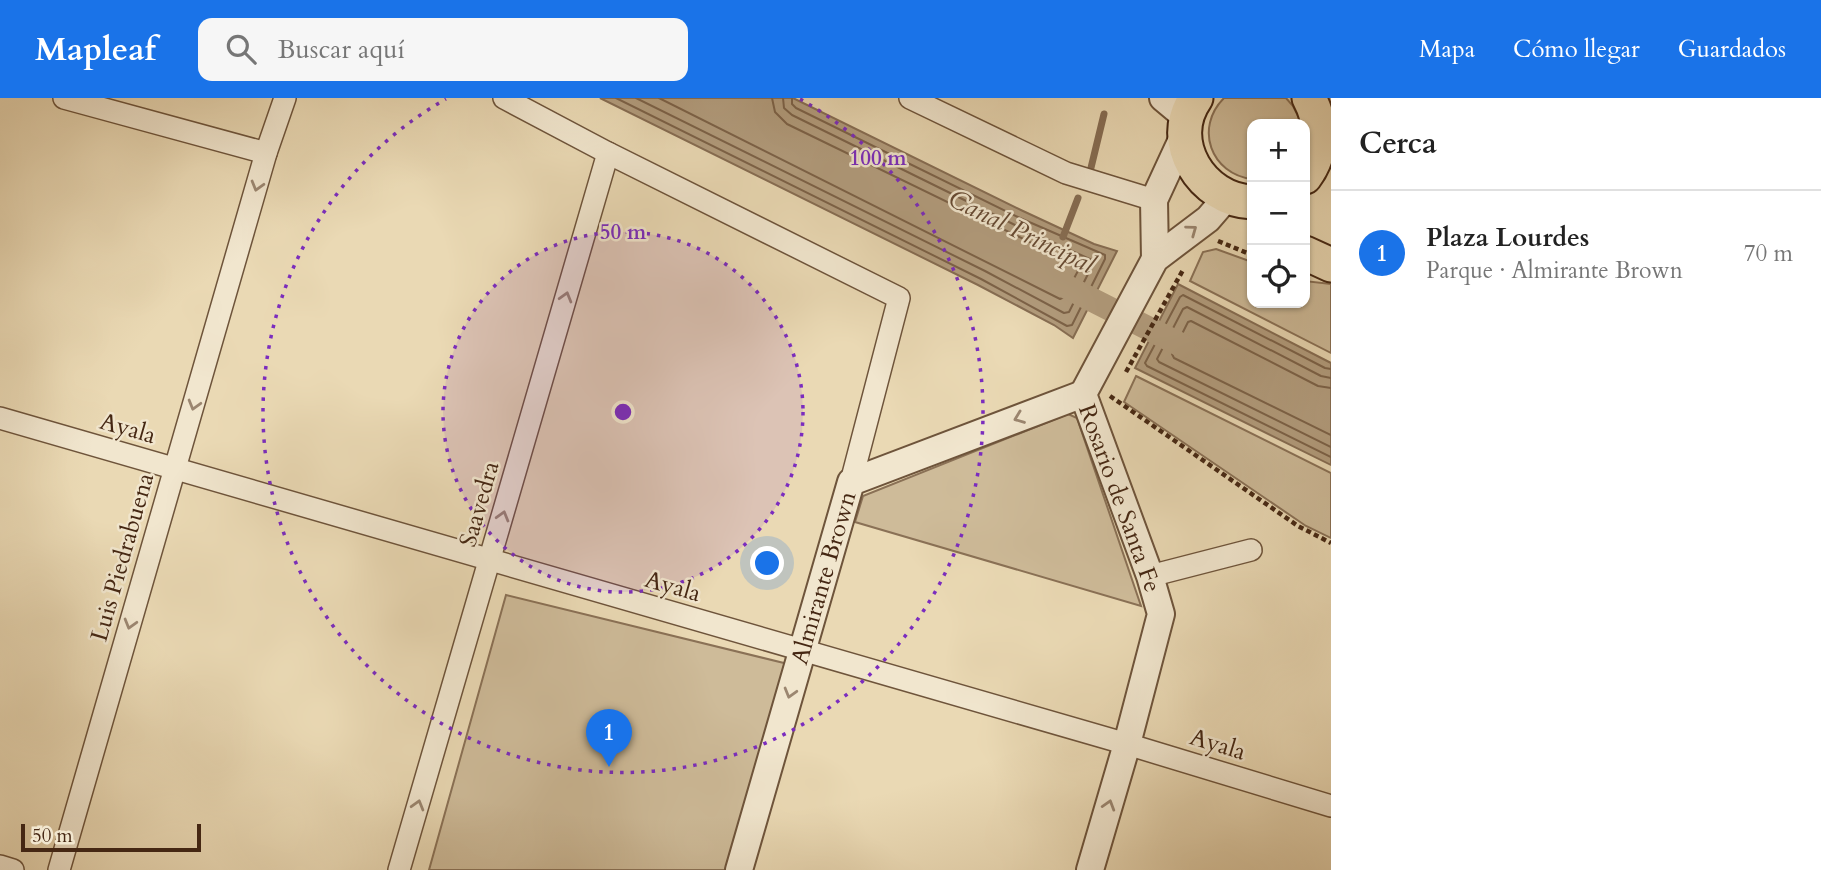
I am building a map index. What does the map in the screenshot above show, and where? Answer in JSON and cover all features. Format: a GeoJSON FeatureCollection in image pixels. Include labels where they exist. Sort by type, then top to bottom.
{"type":"FeatureCollection","features":[{"type":"Feature","properties":{"kind":"main road"},"geometry":{"type":"LineString","coordinates":[[1186,108],[1189,157],[1201,178],[1213,189],[1243,203]]}},
{"type":"Feature","properties":{"kind":"main road"},"geometry":{"type":"LineString","coordinates":[[1310,169],[1318,149],[1318,108]]}},
{"type":"Feature","properties":{"kind":"main road"},"geometry":{"type":"LineString","coordinates":[[1310,255],[1331,265]]}},
{"type":"Feature","properties":{"kind":"street"},"geometry":{"type":"LineString","coordinates":[[64,98],[266,153]]}},
{"type":"Feature","properties":{"kind":"street","name":"Luis Piedrabuena"},"geometry":{"type":"LineString","coordinates":[[59,870],[266,153],[285,98]]}},
{"type":"Feature","properties":{"kind":"street"},"geometry":{"type":"LineString","coordinates":[[504,98],[899,298],[851,482]]}},
{"type":"Feature","properties":{"kind":"street"},"geometry":{"type":"LineString","coordinates":[[910,98],[1066,173],[1154,200]]}},
{"type":"Feature","properties":{"kind":"street"},"geometry":{"type":"LineString","coordinates":[[1155,259],[1154,200],[1186,108]]}},
{"type":"Feature","properties":{"kind":"street","name":"Saavedra"},"geometry":{"type":"LineString","coordinates":[[399,870],[608,153]]}},
{"type":"Feature","properties":{"kind":"street"},"geometry":{"type":"LineString","coordinates":[[1155,259],[1208,219],[1243,203]]}},
{"type":"Feature","properties":{"kind":"street","name":"Rosario de Santa Fe"},"geometry":{"type":"LineString","coordinates":[[1090,870],[1161,614],[1086,388],[1155,259]]}},
{"type":"Feature","properties":{"kind":"street","name":"Almirante Brown"},"geometry":{"type":"LineString","coordinates":[[739,870],[851,482],[1086,388]]}},
{"type":"Feature","properties":{"kind":"street","name":"Ayala"},"geometry":{"type":"LineString","coordinates":[[0,418],[1127,744],[1331,806]]}},
{"type":"Feature","properties":{"kind":"street"},"geometry":{"type":"LineString","coordinates":[[1150,576],[1251,550]]}},
{"type":"Feature","properties":{"kind":"street"},"geometry":{"type":"LineString","coordinates":[[0,866],[13,870]]}},
{"type":"Feature","properties":{"kind":"path"},"geometry":{"type":"LineString","coordinates":[[1208,245],[1216,241],[1247,253]]}},
{"type":"Feature","properties":{"kind":"path"},"geometry":{"type":"LineString","coordinates":[[1125,373],[1185,267]]}},
{"type":"Feature","properties":{"kind":"path"},"geometry":{"type":"LineString","coordinates":[[1112,397],[1118,385]]}},
{"type":"Feature","properties":{"kind":"path"},"geometry":{"type":"LineString","coordinates":[[1086,388],[1112,397],[1298,526],[1331,543]]}},
{"type":"Feature","properties":{"kind":"shaded area"},"geometry":{"type":"Polygon","coordinates":[[[1224,98],[1286,98],[1300,119],[1247,119],[1247,178],[1226,168],[1211,148],[1210,123],[1224,98]]]}},
{"type":"Feature","properties":{"kind":"shaded area"},"geometry":{"type":"Polygon","coordinates":[[[1216,249],[1247,260],[1247,308],[1310,308],[1310,282],[1331,284],[1331,353],[1190,281],[1203,252],[1216,249]]]}},
{"type":"Feature","properties":{"kind":"shaded area"},"geometry":{"type":"Polygon","coordinates":[[[1136,376],[1331,473],[1331,538],[1306,526],[1124,402],[1136,376]]]}},
{"type":"Feature","properties":{"kind":"shaded area"},"geometry":{"type":"Polygon","coordinates":[[[1068,414],[1077,418],[1141,606],[855,522],[863,496],[1068,414]]]}},
{"type":"Feature","properties":{"kind":"shaded area"},"geometry":{"type":"Polygon","coordinates":[[[506,595],[788,664],[731,870],[429,870],[506,595]]]}},
{"type":"Feature","properties":{"kind":"water"},"geometry":{"type":"Polygon","coordinates":[[[600,98],[793,98],[1023,211],[1094,244],[1117,251],[1073,338],[978,285],[600,98]]]}},
{"type":"Feature","properties":{"kind":"water"},"geometry":{"type":"Polygon","coordinates":[[[1178,284],[1331,363],[1331,465],[1135,368],[1178,284]]]}},
{"type":"Feature","properties":{"kind":"waterway"},"geometry":{"type":"LineString","coordinates":[[1089,176],[1104,114]]}},
{"type":"Feature","properties":{"kind":"waterway"},"geometry":{"type":"LineString","coordinates":[[1063,237],[1078,198]]}},
{"type":"Feature","properties":{"kind":"waterway","name":"Canal Principal"},"geometry":{"type":"LineString","coordinates":[[1063,285],[1183,346]]}},
{"type":"Feature","properties":{"kind":"place","name":"Plaza Lourdes"},"geometry":{"type":"Point","coordinates":[609,767]}}]}
